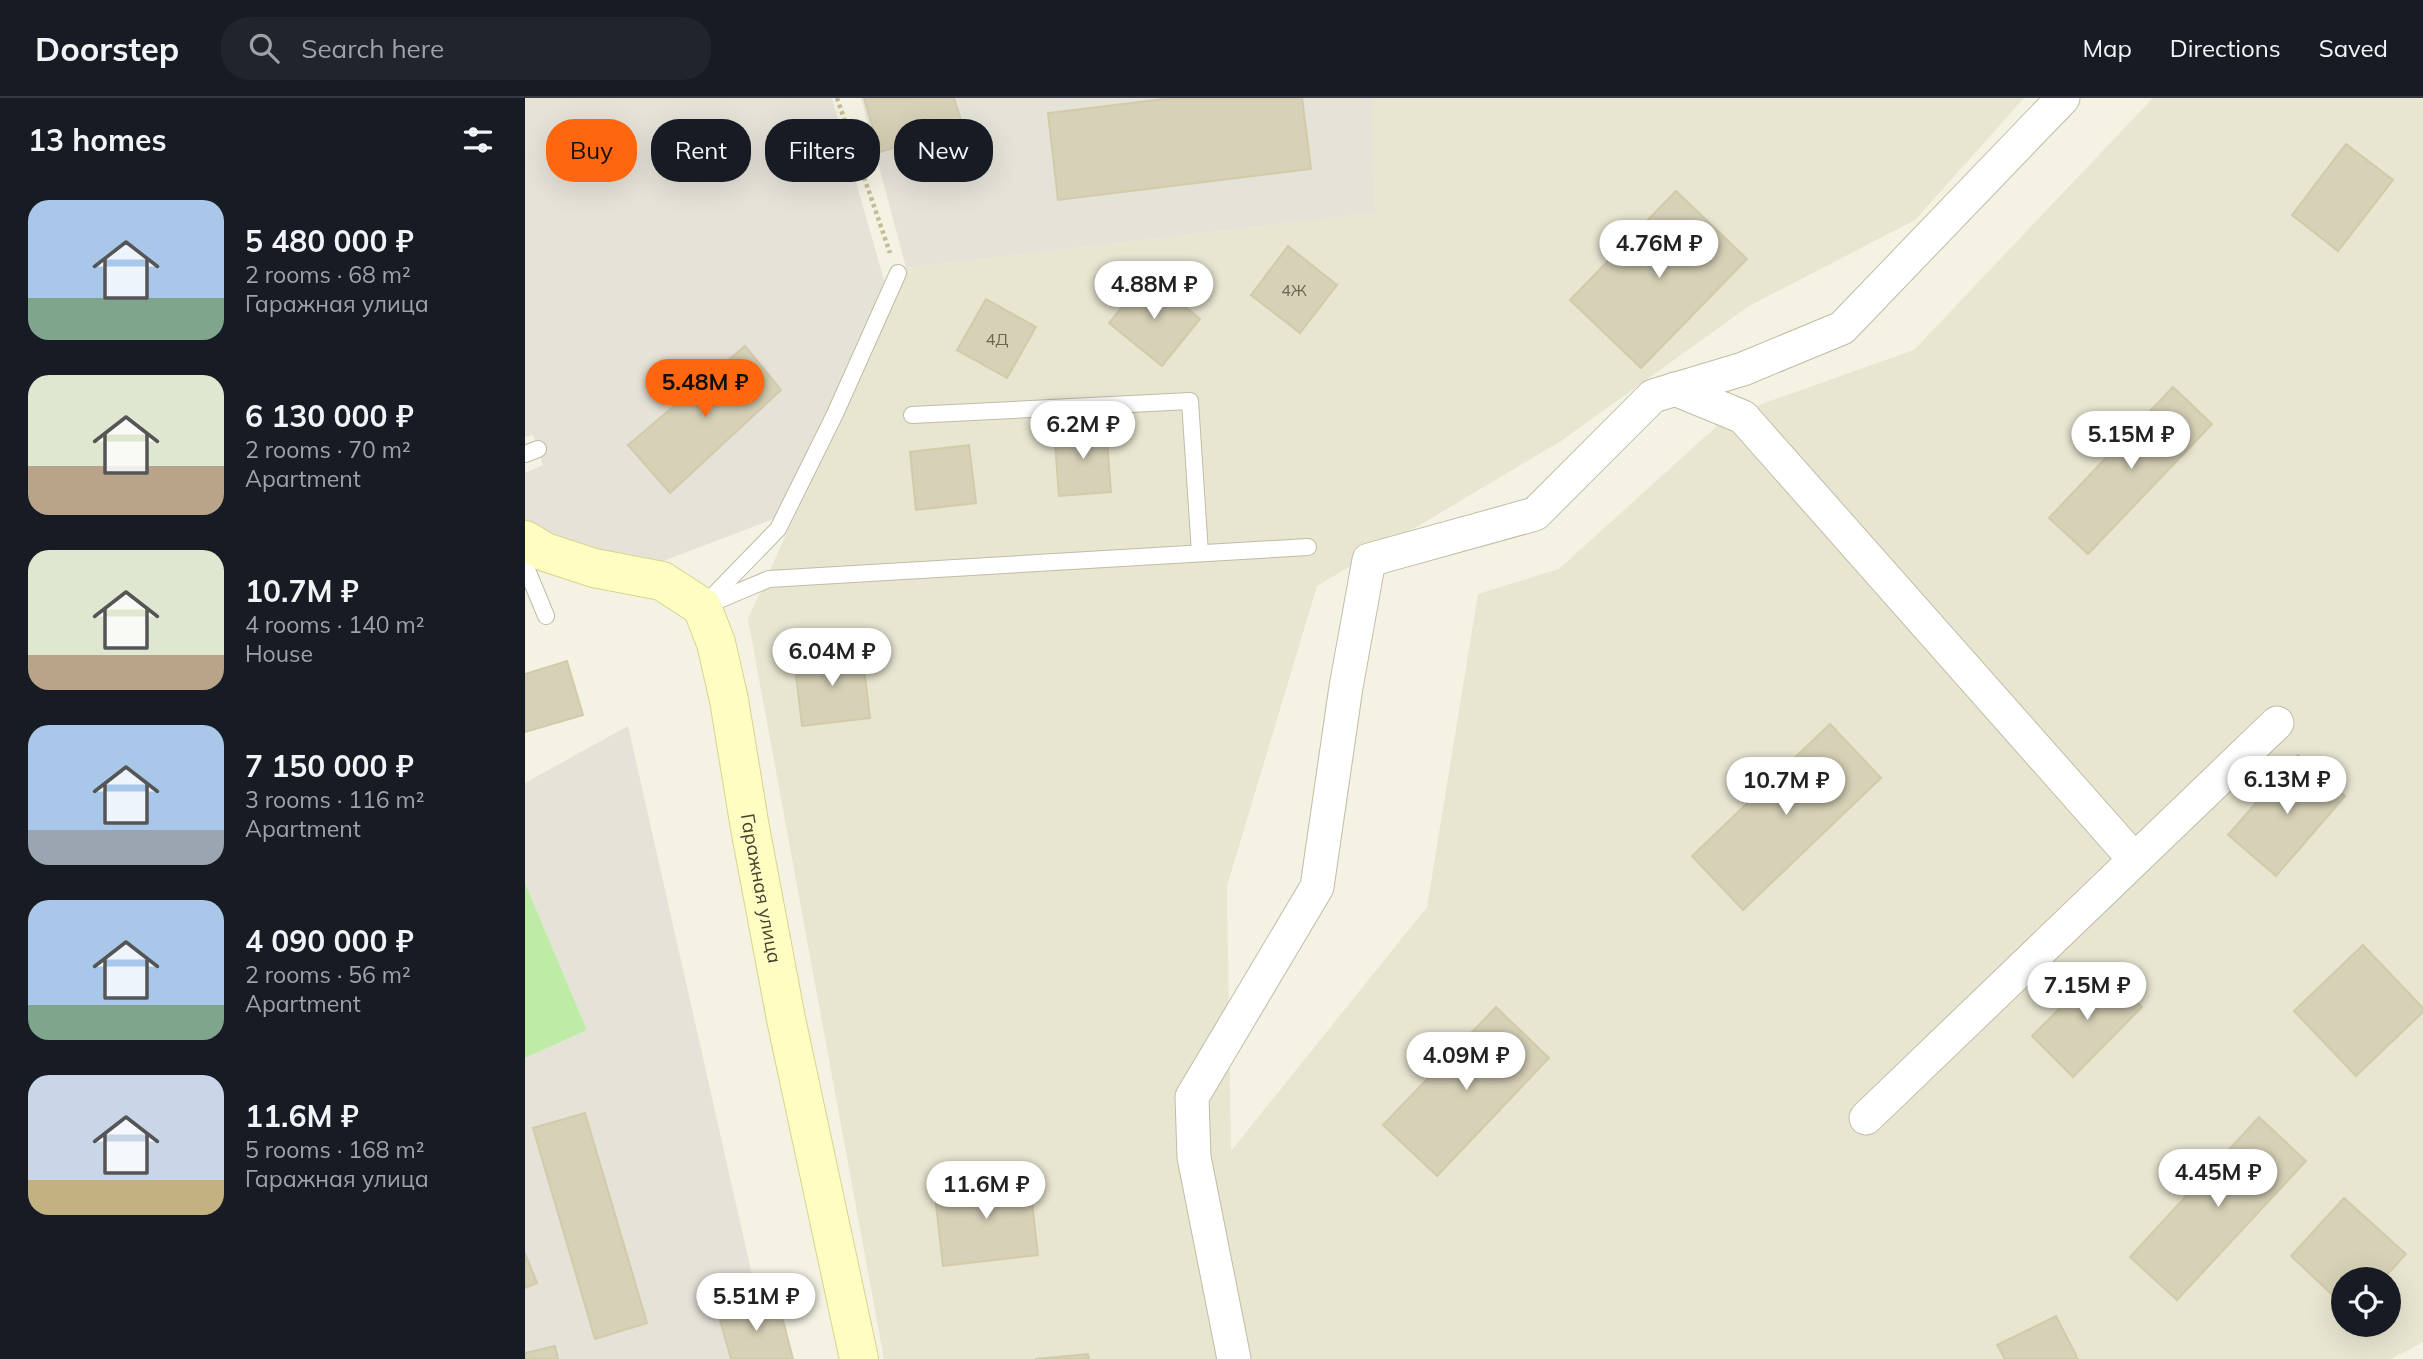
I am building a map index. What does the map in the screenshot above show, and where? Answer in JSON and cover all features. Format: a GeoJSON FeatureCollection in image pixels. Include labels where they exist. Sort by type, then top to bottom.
{"type":"FeatureCollection","features":[{"type":"Feature","properties":{"kind":"street"},"geometry":{"type":"LineString","coordinates":[[1234,1359],[1194,1157],[1192,1097],[1317,887],[1346,687],[1369,560],[1535,514],[1653,396],[1743,369],[1842,328],[2063,98]]}},
{"type":"Feature","properties":{"kind":"street"},"geometry":{"type":"LineString","coordinates":[[1675,389],[1743,417],[2134,859]]}},
{"type":"Feature","properties":{"kind":"street"},"geometry":{"type":"LineString","coordinates":[[525,540],[545,551],[594,568],[658,573],[702,607]]}},
{"type":"Feature","properties":{"kind":"street","name":"Гаражная улица"},"geometry":{"type":"LineString","coordinates":[[702,607],[716,643],[729,700],[786,1019],[859,1359]]}},
{"type":"Feature","properties":{"kind":"street"},"geometry":{"type":"LineString","coordinates":[[1866,1118],[2277,723]]}},
{"type":"Feature","properties":{"kind":"lane"},"geometry":{"type":"LineString","coordinates":[[702,607],[778,529],[835,414],[898,273]]}},
{"type":"Feature","properties":{"kind":"lane"},"geometry":{"type":"LineString","coordinates":[[912,415],[1190,401],[1200,553]]}},
{"type":"Feature","properties":{"kind":"lane"},"geometry":{"type":"LineString","coordinates":[[702,607],[769,579],[1308,547]]}},
{"type":"Feature","properties":{"kind":"lane"},"geometry":{"type":"LineString","coordinates":[[525,565],[546,616]]}},
{"type":"Feature","properties":{"kind":"path"},"geometry":{"type":"LineString","coordinates":[[837,98],[898,273]]}},
{"type":"Feature","properties":{"kind":"shaded area"},"geometry":{"type":"Polygon","coordinates":[[[525,98],[832,98],[838,119],[765,119],[765,182],[856,182],[886,287],[781,516],[640,570],[525,531],[525,473],[543,465],[533,435],[525,437],[525,98]]]}},
{"type":"Feature","properties":{"kind":"shaded area"},"geometry":{"type":"Polygon","coordinates":[[[861,98],[1372,98],[1374,213],[906,268],[880,170],[880,119],[867,119],[861,98]]]}},
{"type":"Feature","properties":{"kind":"shaded area"},"geometry":{"type":"Polygon","coordinates":[[[1372,98],[2024,98],[1915,220],[1749,306],[1561,441],[1317,586],[1227,886],[1231,1151],[1427,907],[1478,594],[1559,569],[1728,416],[1914,350],[2153,98],[2423,98],[2423,1342],[2391,1359],[884,1359],[748,619],[906,268],[1373,213],[1372,98]]]}},
{"type":"Feature","properties":{"kind":"shaded area"},"geometry":{"type":"Polygon","coordinates":[[[628,726],[771,1359],[525,1359],[525,1058],[587,1030],[525,883],[525,783],[628,726]]]}},
{"type":"Feature","properties":{"kind":"green space"},"geometry":{"type":"Polygon","coordinates":[[[525,883],[587,1030],[525,1058],[525,883]]]}},
{"type":"Feature","properties":{"kind":"building"},"geometry":{"type":"Polygon","coordinates":[[[864,98],[954,98],[961,119],[894,119],[894,148],[880,152],[880,119],[870,119],[864,98]]]}},
{"type":"Feature","properties":{"kind":"building"},"geometry":{"type":"Polygon","coordinates":[[[1172,98],[1302,98],[1311,169],[1058,200],[1048,113],[1172,98]]]}},
{"type":"Feature","properties":{"kind":"building"},"geometry":{"type":"Polygon","coordinates":[[[2346,144],[2393,180],[2338,251],[2292,215],[2346,144]]]}},
{"type":"Feature","properties":{"kind":"building"},"geometry":{"type":"Polygon","coordinates":[[[1676,191],[1747,259],[1641,368],[1570,300],[1676,191]]]}},
{"type":"Feature","properties":{"kind":"building"},"geometry":{"type":"Polygon","coordinates":[[[1288,246],[1337,285],[1300,333],[1251,295],[1288,246]]]}},
{"type":"Feature","properties":{"kind":"building"},"geometry":{"type":"Polygon","coordinates":[[[1147,276],[1200,319],[1162,366],[1109,323],[1147,276]]]}},
{"type":"Feature","properties":{"kind":"building"},"geometry":{"type":"Polygon","coordinates":[[[986,299],[1036,327],[1007,378],[957,350],[986,299]]]}},
{"type":"Feature","properties":{"kind":"building"},"geometry":{"type":"Polygon","coordinates":[[[745,346],[781,390],[670,493],[628,445],[745,346]]]}},
{"type":"Feature","properties":{"kind":"building"},"geometry":{"type":"Polygon","coordinates":[[[2173,387],[2212,424],[2088,554],[2049,518],[2173,387]]]}},
{"type":"Feature","properties":{"kind":"building"},"geometry":{"type":"Polygon","coordinates":[[[1106,426],[1111,492],[1059,496],[1054,430],[1106,426]]]}},
{"type":"Feature","properties":{"kind":"building"},"geometry":{"type":"Polygon","coordinates":[[[969,445],[976,503],[916,510],[910,452],[969,445]]]}},
{"type":"Feature","properties":{"kind":"building"},"geometry":{"type":"Polygon","coordinates":[[[862,651],[870,718],[802,726],[794,659],[862,651]]]}},
{"type":"Feature","properties":{"kind":"building"},"geometry":{"type":"Polygon","coordinates":[[[567,661],[583,715],[525,732],[525,674],[567,661]]]}},
{"type":"Feature","properties":{"kind":"building"},"geometry":{"type":"Polygon","coordinates":[[[1830,724],[1881,778],[1743,910],[1692,856],[1830,724]]]}},
{"type":"Feature","properties":{"kind":"building"},"geometry":{"type":"Polygon","coordinates":[[[2298,755],[2345,796],[2276,876],[2228,835],[2298,755]]]}},
{"type":"Feature","properties":{"kind":"building"},"geometry":{"type":"Polygon","coordinates":[[[2363,945],[2423,1008],[2423,1012],[2356,1076],[2294,1011],[2363,945]]]}},
{"type":"Feature","properties":{"kind":"building"},"geometry":{"type":"Polygon","coordinates":[[[2101,967],[2142,1007],[2073,1077],[2032,1036],[2101,967]]]}},
{"type":"Feature","properties":{"kind":"building"},"geometry":{"type":"Polygon","coordinates":[[[1496,1007],[1549,1058],[1437,1176],[1383,1125],[1496,1007]]]}},
{"type":"Feature","properties":{"kind":"building"},"geometry":{"type":"Polygon","coordinates":[[[585,1113],[647,1323],[595,1339],[533,1128],[585,1113]]]}},
{"type":"Feature","properties":{"kind":"building"},"geometry":{"type":"Polygon","coordinates":[[[2259,1117],[2306,1161],[2177,1300],[2130,1257],[2259,1117]]]}},
{"type":"Feature","properties":{"kind":"building"},"geometry":{"type":"Polygon","coordinates":[[[1029,1176],[1038,1255],[943,1266],[934,1187],[1029,1176]]]}},
{"type":"Feature","properties":{"kind":"building"},"geometry":{"type":"Polygon","coordinates":[[[2344,1198],[2406,1254],[2394,1267],[2331,1267],[2331,1294],[2291,1256],[2344,1198]]]}},
{"type":"Feature","properties":{"kind":"building"},"geometry":{"type":"Polygon","coordinates":[[[525,1253],[537,1283],[525,1288],[525,1253]]]}},
{"type":"Feature","properties":{"kind":"building"},"geometry":{"type":"Polygon","coordinates":[[[778,1301],[793,1359],[731,1359],[718,1313],[778,1301]]]}},
{"type":"Feature","properties":{"kind":"building"},"geometry":{"type":"Polygon","coordinates":[[[2056,1316],[2078,1359],[2005,1359],[1997,1345],[2056,1316]]]}},
{"type":"Feature","properties":{"kind":"building"},"geometry":{"type":"Polygon","coordinates":[[[555,1346],[558,1359],[525,1359],[525,1353],[555,1346]]]}},
{"type":"Feature","properties":{"kind":"building"},"geometry":{"type":"Polygon","coordinates":[[[1088,1354],[1089,1359],[1035,1359],[1088,1354]]]}}]}
